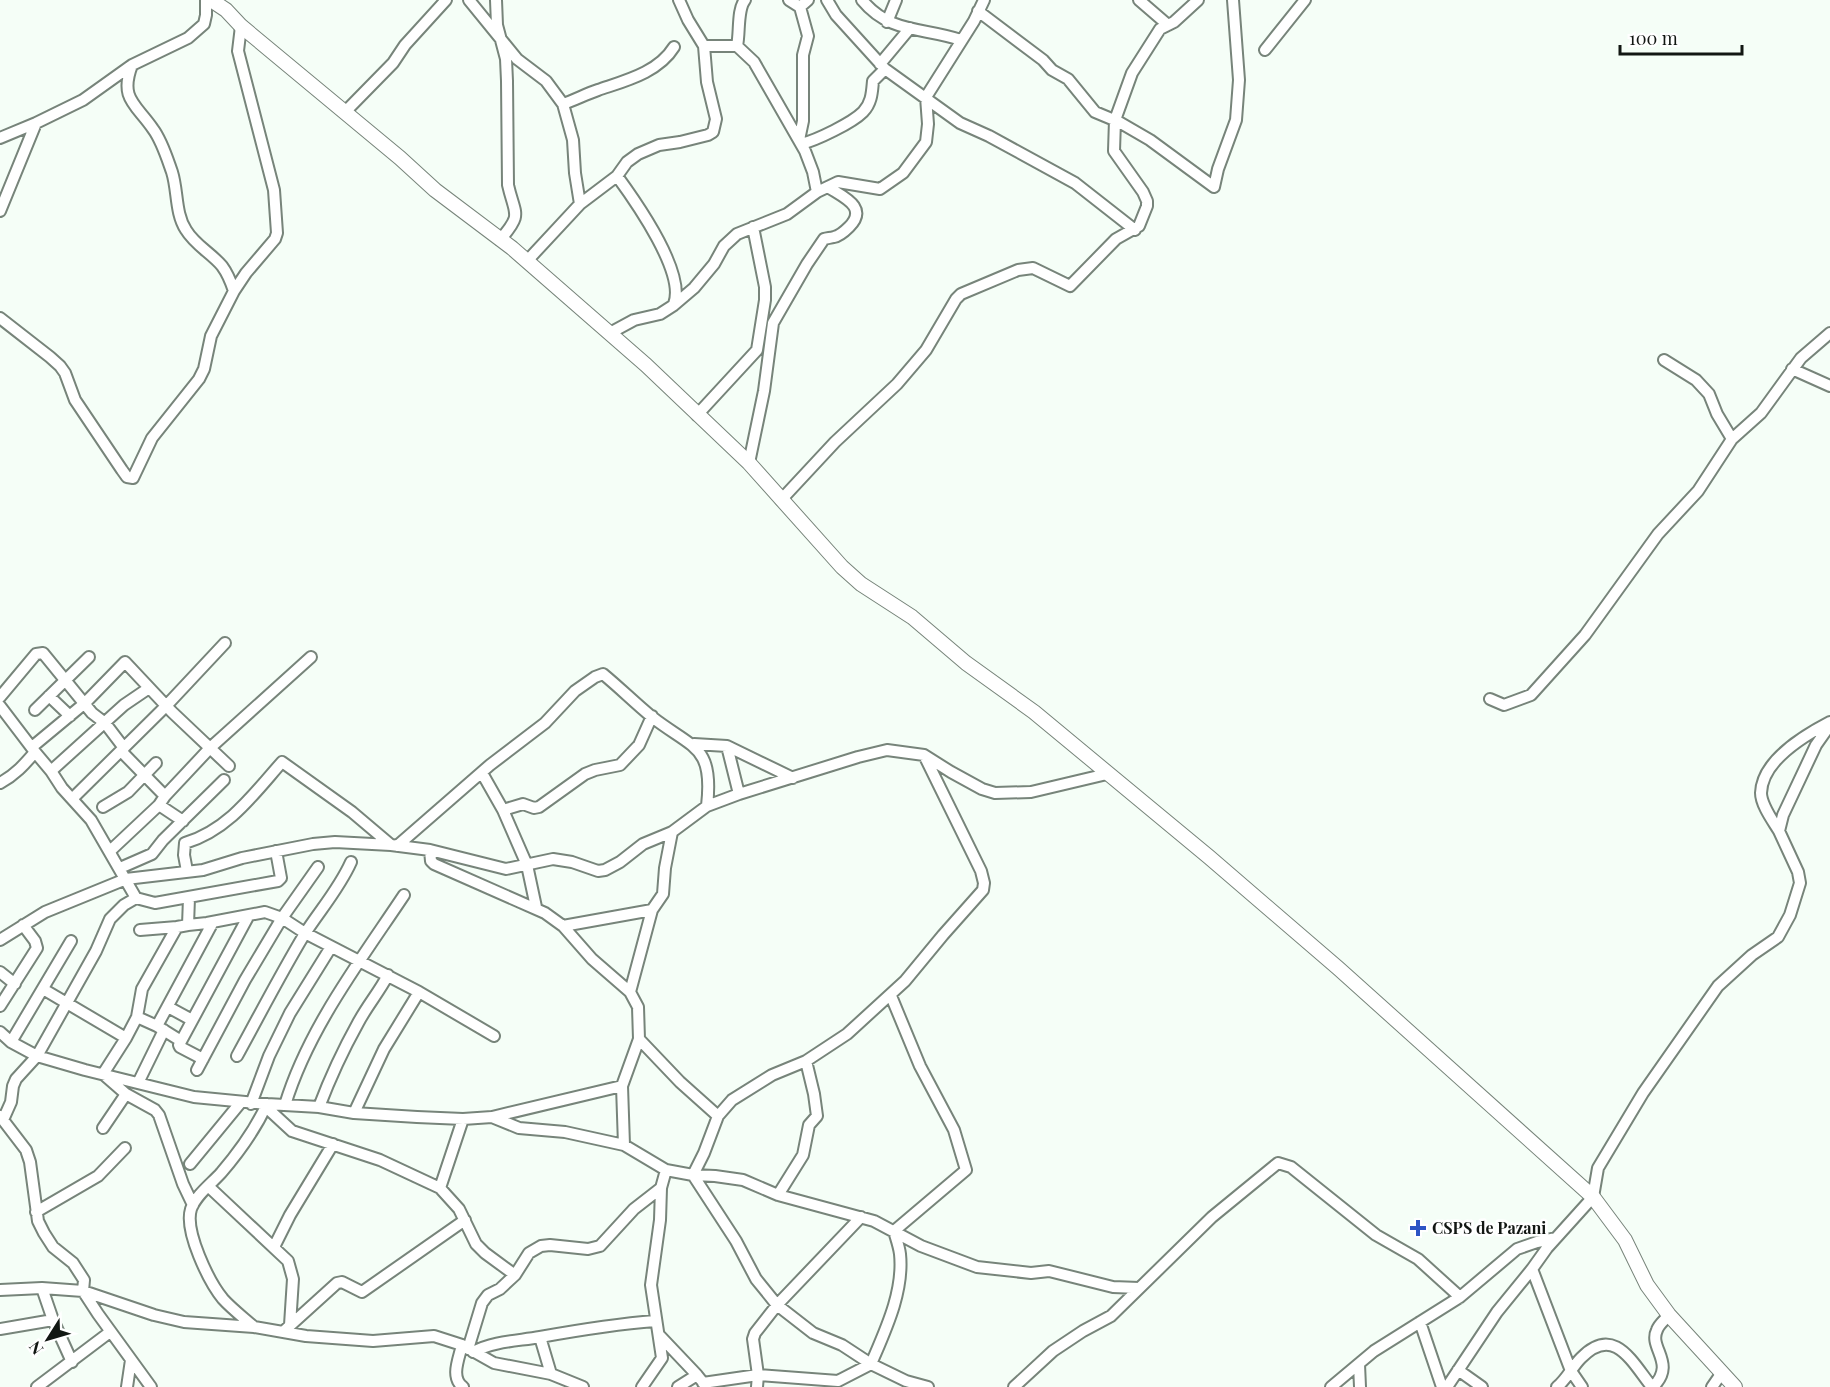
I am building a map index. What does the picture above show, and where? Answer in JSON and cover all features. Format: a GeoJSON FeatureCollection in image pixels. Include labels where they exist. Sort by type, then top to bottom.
{"type":"FeatureCollection","features":[{"type":"Feature","properties":{"kind":"street"},"geometry":{"type":"LineString","coordinates":[[0,138],[83,100],[132,64],[188,38],[204,24],[206,0]]}},
{"type":"Feature","properties":{"kind":"street"},"geometry":{"type":"LineString","coordinates":[[212,0],[435,190],[527,261],[610,333],[749,463],[861,584],[912,617],[966,663],[1034,712],[1209,857],[1338,968],[1593,1197],[1625,1240],[1647,1285],[1669,1315],[1735,1387]]}},
{"type":"Feature","properties":{"kind":"street"},"geometry":{"type":"LineString","coordinates":[[345,112],[393,63],[405,45],[446,0]]}},
{"type":"Feature","properties":{"kind":"street"},"geometry":{"type":"LineString","coordinates":[[469,0],[522,64],[546,81],[563,104],[573,140],[580,204]]}},
{"type":"Feature","properties":{"kind":"street"},"geometry":{"type":"LineString","coordinates":[[496,0],[497,25],[502,41],[507,81],[508,185],[514,201],[515,217],[515,223],[500,240]]}},
{"type":"Feature","properties":{"kind":"street"},"geometry":{"type":"LineString","coordinates":[[527,261],[580,204],[617,176],[627,162],[653,147],[702,137],[713,132],[716,119],[707,82],[704,46],[679,0]]}},
{"type":"Feature","properties":{"kind":"street"},"geometry":{"type":"LineString","coordinates":[[737,46],[741,21],[740,10],[745,0]]}},
{"type":"Feature","properties":{"kind":"street"},"geometry":{"type":"LineString","coordinates":[[789,0],[804,3],[808,36],[803,62],[803,121],[800,142]]}},
{"type":"Feature","properties":{"kind":"street"},"geometry":{"type":"LineString","coordinates":[[827,0],[836,15],[882,67],[960,123],[990,136],[1076,183],[1135,230]]}},
{"type":"Feature","properties":{"kind":"street"},"geometry":{"type":"LineString","coordinates":[[862,0],[874,13],[897,27],[961,40]]}},
{"type":"Feature","properties":{"kind":"street"},"geometry":{"type":"LineString","coordinates":[[887,22],[896,0]]}},
{"type":"Feature","properties":{"kind":"street"},"geometry":{"type":"LineString","coordinates":[[610,333],[634,320],[660,314],[674,305],[698,284],[730,239],[787,214],[817,192],[838,182],[880,189],[903,173],[926,142],[928,124],[926,97],[984,0]]}},
{"type":"Feature","properties":{"kind":"street"},"geometry":{"type":"LineString","coordinates":[[1139,0],[1168,25]]}},
{"type":"Feature","properties":{"kind":"street"},"geometry":{"type":"LineString","coordinates":[[781,500],[835,442],[897,384],[926,350],[961,294],[1018,270],[1033,268],[1070,286],[1116,239],[1139,226],[1147,201],[1114,151],[1115,120],[1132,73],[1160,29],[1198,0]]}},
{"type":"Feature","properties":{"kind":"street"},"geometry":{"type":"LineString","coordinates":[[978,11],[1043,60],[1052,70],[1068,79],[1091,109],[1150,140],[1214,187],[1218,169],[1236,120],[1239,80],[1233,0]]}},
{"type":"Feature","properties":{"kind":"street"},"geometry":{"type":"LineString","coordinates":[[1265,50],[1305,0]]}},
{"type":"Feature","properties":{"kind":"street"},"geometry":{"type":"LineString","coordinates":[[0,318],[60,366],[75,400],[122,470],[130,478],[135,476],[152,438],[199,379],[204,369],[211,336],[234,291],[275,239],[278,227],[274,190],[238,51],[242,26]]}},
{"type":"Feature","properties":{"kind":"street"},"geometry":{"type":"LineString","coordinates":[[800,142],[815,140],[863,112],[871,99],[873,81],[910,28]]}},
{"type":"Feature","properties":{"kind":"street"},"geometry":{"type":"LineString","coordinates":[[704,46],[737,46],[754,62],[800,142],[813,172],[817,192]]}},
{"type":"Feature","properties":{"kind":"street"},"geometry":{"type":"LineString","coordinates":[[563,104],[644,72],[669,54],[674,47]]}},
{"type":"Feature","properties":{"kind":"street"},"geometry":{"type":"LineString","coordinates":[[132,64],[127,91],[134,107],[152,127],[161,144],[172,174],[182,223],[197,244],[222,266],[229,276],[234,291]]}},
{"type":"Feature","properties":{"kind":"street"},"geometry":{"type":"LineString","coordinates":[[0,211],[36,123]]}},
{"type":"Feature","properties":{"kind":"street"},"geometry":{"type":"LineString","coordinates":[[617,176],[646,218],[664,254],[676,286],[674,305]]}},
{"type":"Feature","properties":{"kind":"street"},"geometry":{"type":"LineString","coordinates":[[749,463],[764,391],[773,323],[824,239],[843,232],[855,220],[857,213],[850,201],[828,187]]}},
{"type":"Feature","properties":{"kind":"street"},"geometry":{"type":"LineString","coordinates":[[697,415],[757,350],[765,287],[753,227]]}},
{"type":"Feature","properties":{"kind":"street"},"geometry":{"type":"LineString","coordinates":[[1490,699],[1504,705],[1531,695],[1596,622],[1658,534],[1698,491],[1732,438],[1761,414],[1801,358],[1830,333]]}},
{"type":"Feature","properties":{"kind":"street"},"geometry":{"type":"LineString","coordinates":[[1664,360],[1696,380],[1709,394],[1717,414],[1732,438]]}},
{"type":"Feature","properties":{"kind":"street"},"geometry":{"type":"LineString","coordinates":[[1792,369],[1830,386]]}},
{"type":"Feature","properties":{"kind":"street"},"geometry":{"type":"LineString","coordinates":[[72,799],[225,644]]}},
{"type":"Feature","properties":{"kind":"street"},"geometry":{"type":"LineString","coordinates":[[0,697],[19,673],[39,653],[44,653],[92,713],[105,723],[162,800],[183,821]]}},
{"type":"Feature","properties":{"kind":"street"},"geometry":{"type":"LineString","coordinates":[[35,711],[89,657]]}},
{"type":"Feature","properties":{"kind":"street"},"geometry":{"type":"LineString","coordinates":[[110,851],[210,748],[311,657]]}},
{"type":"Feature","properties":{"kind":"street"},"geometry":{"type":"LineString","coordinates":[[0,783],[11,777],[33,750],[85,703],[125,662],[166,706],[229,766]]}},
{"type":"Feature","properties":{"kind":"street"},"geometry":{"type":"LineString","coordinates":[[394,846],[545,723],[566,698],[595,677],[603,675],[652,716],[694,744],[707,767],[709,782],[707,807]]}},
{"type":"Feature","properties":{"kind":"street"},"geometry":{"type":"LineString","coordinates":[[51,771],[123,705],[149,688]]}},
{"type":"Feature","properties":{"kind":"street"},"geometry":{"type":"LineString","coordinates":[[49,696],[70,716]]}},
{"type":"Feature","properties":{"kind":"street"},"geometry":{"type":"LineString","coordinates":[[0,706],[62,788],[91,820],[136,898]]}},
{"type":"Feature","properties":{"kind":"street"},"geometry":{"type":"LineString","coordinates":[[503,810],[523,804],[534,808],[539,807],[585,774],[618,766],[632,755],[639,745],[652,716]]}},
{"type":"Feature","properties":{"kind":"street"},"geometry":{"type":"LineString","coordinates":[[1444,1387],[1497,1312],[1593,1197],[1598,1168],[1643,1093],[1718,986],[1752,954],[1778,937],[1790,915],[1800,883],[1798,872],[1766,809],[1761,794],[1773,764],[1797,742],[1830,724]]}},
{"type":"Feature","properties":{"kind":"street"},"geometry":{"type":"LineString","coordinates":[[1779,831],[1783,815],[1816,745],[1830,724]]}},
{"type":"Feature","properties":{"kind":"street"},"geometry":{"type":"LineString","coordinates":[[694,744],[727,746],[793,777]]}},
{"type":"Feature","properties":{"kind":"street"},"geometry":{"type":"LineString","coordinates":[[727,746],[739,794]]}},
{"type":"Feature","properties":{"kind":"street"},"geometry":{"type":"LineString","coordinates":[[0,940],[54,908],[126,879],[203,870],[242,858],[329,843],[430,850],[506,869],[553,859],[572,862],[598,871],[605,870],[620,862],[643,844],[672,832],[707,807],[739,794],[887,750],[924,755],[982,789],[994,793],[1031,792],[1107,774]]}},
{"type":"Feature","properties":{"kind":"street"},"geometry":{"type":"LineString","coordinates":[[693,1175],[705,1153],[718,1116],[732,1101],[772,1075],[806,1060],[847,1034],[891,996],[983,890],[981,871],[924,755]]}},
{"type":"Feature","properties":{"kind":"street"},"geometry":{"type":"LineString","coordinates":[[187,871],[184,855],[185,843],[197,840],[220,827],[237,813],[282,762],[352,812],[394,846]]}},
{"type":"Feature","properties":{"kind":"street"},"geometry":{"type":"LineString","coordinates":[[103,807],[128,792],[156,763]]}},
{"type":"Feature","properties":{"kind":"street"},"geometry":{"type":"LineString","coordinates":[[482,773],[503,810],[527,865],[536,907]]}},
{"type":"Feature","properties":{"kind":"street"},"geometry":{"type":"LineString","coordinates":[[120,868],[152,855],[224,780]]}},
{"type":"Feature","properties":{"kind":"street"},"geometry":{"type":"LineString","coordinates":[[630,992],[652,910],[663,894],[665,867],[672,832]]}},
{"type":"Feature","properties":{"kind":"street"},"geometry":{"type":"LineString","coordinates":[[430,850],[431,861],[434,864],[536,907],[563,926],[592,959],[630,992],[638,1007],[639,1039],[622,1086],[624,1145]]}},
{"type":"Feature","properties":{"kind":"street"},"geometry":{"type":"LineString","coordinates":[[0,1137],[3,1121],[11,1102],[12,1086],[37,1056],[67,1005],[110,919],[124,905],[136,898],[155,903],[278,881],[281,878],[276,851]]}},
{"type":"Feature","properties":{"kind":"street"},"geometry":{"type":"LineString","coordinates":[[237,1056],[278,980],[306,933],[338,888],[351,862]]}},
{"type":"Feature","properties":{"kind":"street"},"geometry":{"type":"LineString","coordinates":[[197,1070],[245,980],[282,918],[318,867]]}},
{"type":"Feature","properties":{"kind":"street"},"geometry":{"type":"LineString","coordinates":[[285,1105],[292,1082],[305,1055],[360,961],[404,895]]}},
{"type":"Feature","properties":{"kind":"street"},"geometry":{"type":"LineString","coordinates":[[104,1074],[137,1017],[142,989],[183,926],[189,898]]}},
{"type":"Feature","properties":{"kind":"street"},"geometry":{"type":"LineString","coordinates":[[563,926],[652,910]]}},
{"type":"Feature","properties":{"kind":"street"},"geometry":{"type":"LineString","coordinates":[[140,930],[213,922],[265,912],[282,918],[331,947],[420,992],[494,1036]]}},
{"type":"Feature","properties":{"kind":"street"},"geometry":{"type":"LineString","coordinates":[[203,1059],[180,1047],[181,1041],[249,915]]}},
{"type":"Feature","properties":{"kind":"street"},"geometry":{"type":"LineString","coordinates":[[139,1101],[142,1084],[168,1007],[213,922]]}},
{"type":"Feature","properties":{"kind":"street"},"geometry":{"type":"LineString","coordinates":[[0,1006],[37,948],[23,926]]}},
{"type":"Feature","properties":{"kind":"street"},"geometry":{"type":"LineString","coordinates":[[11,1042],[70,941]]}},
{"type":"Feature","properties":{"kind":"street"},"geometry":{"type":"LineString","coordinates":[[190,1164],[246,1103],[285,1024],[331,947]]}},
{"type":"Feature","properties":{"kind":"street"},"geometry":{"type":"LineString","coordinates":[[0,972],[15,984]]}},
{"type":"Feature","properties":{"kind":"street"},"geometry":{"type":"LineString","coordinates":[[319,1107],[334,1068],[388,975]]}},
{"type":"Feature","properties":{"kind":"street"},"geometry":{"type":"LineString","coordinates":[[43,989],[126,1038]]}},
{"type":"Feature","properties":{"kind":"street"},"geometry":{"type":"LineString","coordinates":[[354,1113],[384,1049],[420,992]]}},
{"type":"Feature","properties":{"kind":"street"},"geometry":{"type":"LineString","coordinates":[[891,996],[920,1066],[946,1112],[966,1167],[964,1173],[894,1231]]}},
{"type":"Feature","properties":{"kind":"street"},"geometry":{"type":"LineString","coordinates":[[168,1007],[192,1020]]}},
{"type":"Feature","properties":{"kind":"street"},"geometry":{"type":"LineString","coordinates":[[137,1017],[161,1028],[181,1041]]}},
{"type":"Feature","properties":{"kind":"street"},"geometry":{"type":"LineString","coordinates":[[0,1032],[11,1042],[37,1056],[194,1097],[266,1106],[319,1107],[354,1113],[463,1119],[492,1117],[622,1086]]}},
{"type":"Feature","properties":{"kind":"street"},"geometry":{"type":"LineString","coordinates":[[639,1039],[718,1116]]}},
{"type":"Feature","properties":{"kind":"street"},"geometry":{"type":"LineString","coordinates":[[778,1195],[803,1155],[809,1125],[817,1116],[806,1060]]}},
{"type":"Feature","properties":{"kind":"street"},"geometry":{"type":"LineString","coordinates":[[104,1074],[126,1094],[155,1110],[162,1120],[183,1184],[193,1205]]}},
{"type":"Feature","properties":{"kind":"street"},"geometry":{"type":"LineString","coordinates":[[103,1128],[126,1094]]}},
{"type":"Feature","properties":{"kind":"street"},"geometry":{"type":"LineString","coordinates":[[266,1106],[292,1131],[380,1160],[440,1188],[459,1209],[476,1244],[515,1275]]}},
{"type":"Feature","properties":{"kind":"street"},"geometry":{"type":"LineString","coordinates":[[254,1327],[222,1298],[208,1274],[199,1256],[192,1233],[190,1211],[254,1132],[266,1106]]}},
{"type":"Feature","properties":{"kind":"street"},"geometry":{"type":"LineString","coordinates":[[492,1117],[519,1128],[565,1132],[624,1145],[666,1170],[742,1180],[778,1195],[861,1217],[940,1254],[984,1269],[1031,1274],[1049,1271],[1113,1287],[1139,1288]]}},
{"type":"Feature","properties":{"kind":"street"},"geometry":{"type":"LineString","coordinates":[[440,1188],[463,1119]]}},
{"type":"Feature","properties":{"kind":"street"},"geometry":{"type":"LineString","coordinates":[[3,1121],[26,1150],[30,1162],[38,1221],[53,1247],[73,1263],[84,1280],[83,1291],[151,1387]]}},
{"type":"Feature","properties":{"kind":"street"},"geometry":{"type":"LineString","coordinates":[[274,1247],[290,1215],[333,1144]]}},
{"type":"Feature","properties":{"kind":"street"},"geometry":{"type":"LineString","coordinates":[[36,1212],[98,1176],[125,1148]]}},
{"type":"Feature","properties":{"kind":"street"},"geometry":{"type":"LineString","coordinates":[[1014,1387],[1053,1351],[1083,1330],[1111,1316],[1229,1201],[1275,1165],[1283,1163],[1326,1194],[1376,1235],[1418,1258],[1460,1297]]}},
{"type":"Feature","properties":{"kind":"street"},"geometry":{"type":"LineString","coordinates":[[642,1387],[662,1358],[651,1285],[660,1220],[661,1188],[666,1170]]}},
{"type":"Feature","properties":{"kind":"street"},"geometry":{"type":"LineString","coordinates":[[693,1175],[736,1241],[756,1279],[777,1305],[813,1333],[842,1345],[872,1365],[906,1381],[928,1387]]}},
{"type":"Feature","properties":{"kind":"street"},"geometry":{"type":"LineString","coordinates":[[208,1186],[288,1261],[293,1279],[287,1328]]}},
{"type":"Feature","properties":{"kind":"street"},"geometry":{"type":"LineString","coordinates":[[463,1387],[458,1384],[456,1375],[482,1303],[488,1295],[500,1289],[515,1275],[529,1253],[541,1246],[550,1245],[588,1250],[600,1246],[634,1209],[661,1188]]}},
{"type":"Feature","properties":{"kind":"street"},"geometry":{"type":"LineString","coordinates":[[757,1387],[758,1375],[753,1335],[777,1305],[861,1217]]}},
{"type":"Feature","properties":{"kind":"street"},"geometry":{"type":"LineString","coordinates":[[287,1328],[337,1283],[342,1282],[362,1292],[465,1220]]}},
{"type":"Feature","properties":{"kind":"street"},"geometry":{"type":"LineString","coordinates":[[678,1387],[758,1375],[838,1381],[872,1365],[888,1326],[897,1289],[900,1254],[894,1231]]}},
{"type":"Feature","properties":{"kind":"street"},"geometry":{"type":"LineString","coordinates":[[1331,1387],[1374,1351],[1460,1297],[1517,1249],[1557,1238]]}},
{"type":"Feature","properties":{"kind":"street"},"geometry":{"type":"LineString","coordinates":[[1532,1269],[1571,1371],[1582,1387]]}},
{"type":"Feature","properties":{"kind":"street"},"geometry":{"type":"LineString","coordinates":[[42,1288],[53,1320],[72,1362]]}},
{"type":"Feature","properties":{"kind":"street"},"geometry":{"type":"LineString","coordinates":[[0,1290],[42,1288],[83,1291],[154,1315],[184,1322],[287,1328],[306,1336],[373,1341],[434,1336],[494,1363],[554,1375],[583,1387]]}},
{"type":"Feature","properties":{"kind":"street"},"geometry":{"type":"LineString","coordinates":[[1557,1387],[1580,1358],[1597,1345],[1608,1344],[1621,1348],[1653,1387],[1661,1379],[1663,1372],[1655,1335],[1657,1328],[1669,1315]]}},
{"type":"Feature","properties":{"kind":"street"},"geometry":{"type":"LineString","coordinates":[[0,1329],[53,1320]]}},
{"type":"Feature","properties":{"kind":"street"},"geometry":{"type":"LineString","coordinates":[[467,1349],[588,1328],[655,1321]]}},
{"type":"Feature","properties":{"kind":"street"},"geometry":{"type":"LineString","coordinates":[[1420,1322],[1444,1387]]}},
{"type":"Feature","properties":{"kind":"street"},"geometry":{"type":"LineString","coordinates":[[37,1387],[111,1332]]}},
{"type":"Feature","properties":{"kind":"street"},"geometry":{"type":"LineString","coordinates":[[658,1333],[702,1382]]}},
{"type":"Feature","properties":{"kind":"street"},"geometry":{"type":"LineString","coordinates":[[540,1337],[554,1375],[552,1387]]}},
{"type":"Feature","properties":{"kind":"street"},"geometry":{"type":"LineString","coordinates":[[127,1387],[131,1360]]}},
{"type":"Feature","properties":{"kind":"street"},"geometry":{"type":"LineString","coordinates":[[1359,1364],[1360,1387]]}},
{"type":"Feature","properties":{"kind":"street"},"geometry":{"type":"LineString","coordinates":[[1458,1370],[1482,1387]]}},
{"type":"Feature","properties":{"kind":"street"},"geometry":{"type":"LineString","coordinates":[[1712,1387],[1721,1374]]}},
{"type":"Feature","properties":{"kind":"place","name":"CSPS de Pazani"},"geometry":{"type":"Point","coordinates":[1418,1228]}}]}
